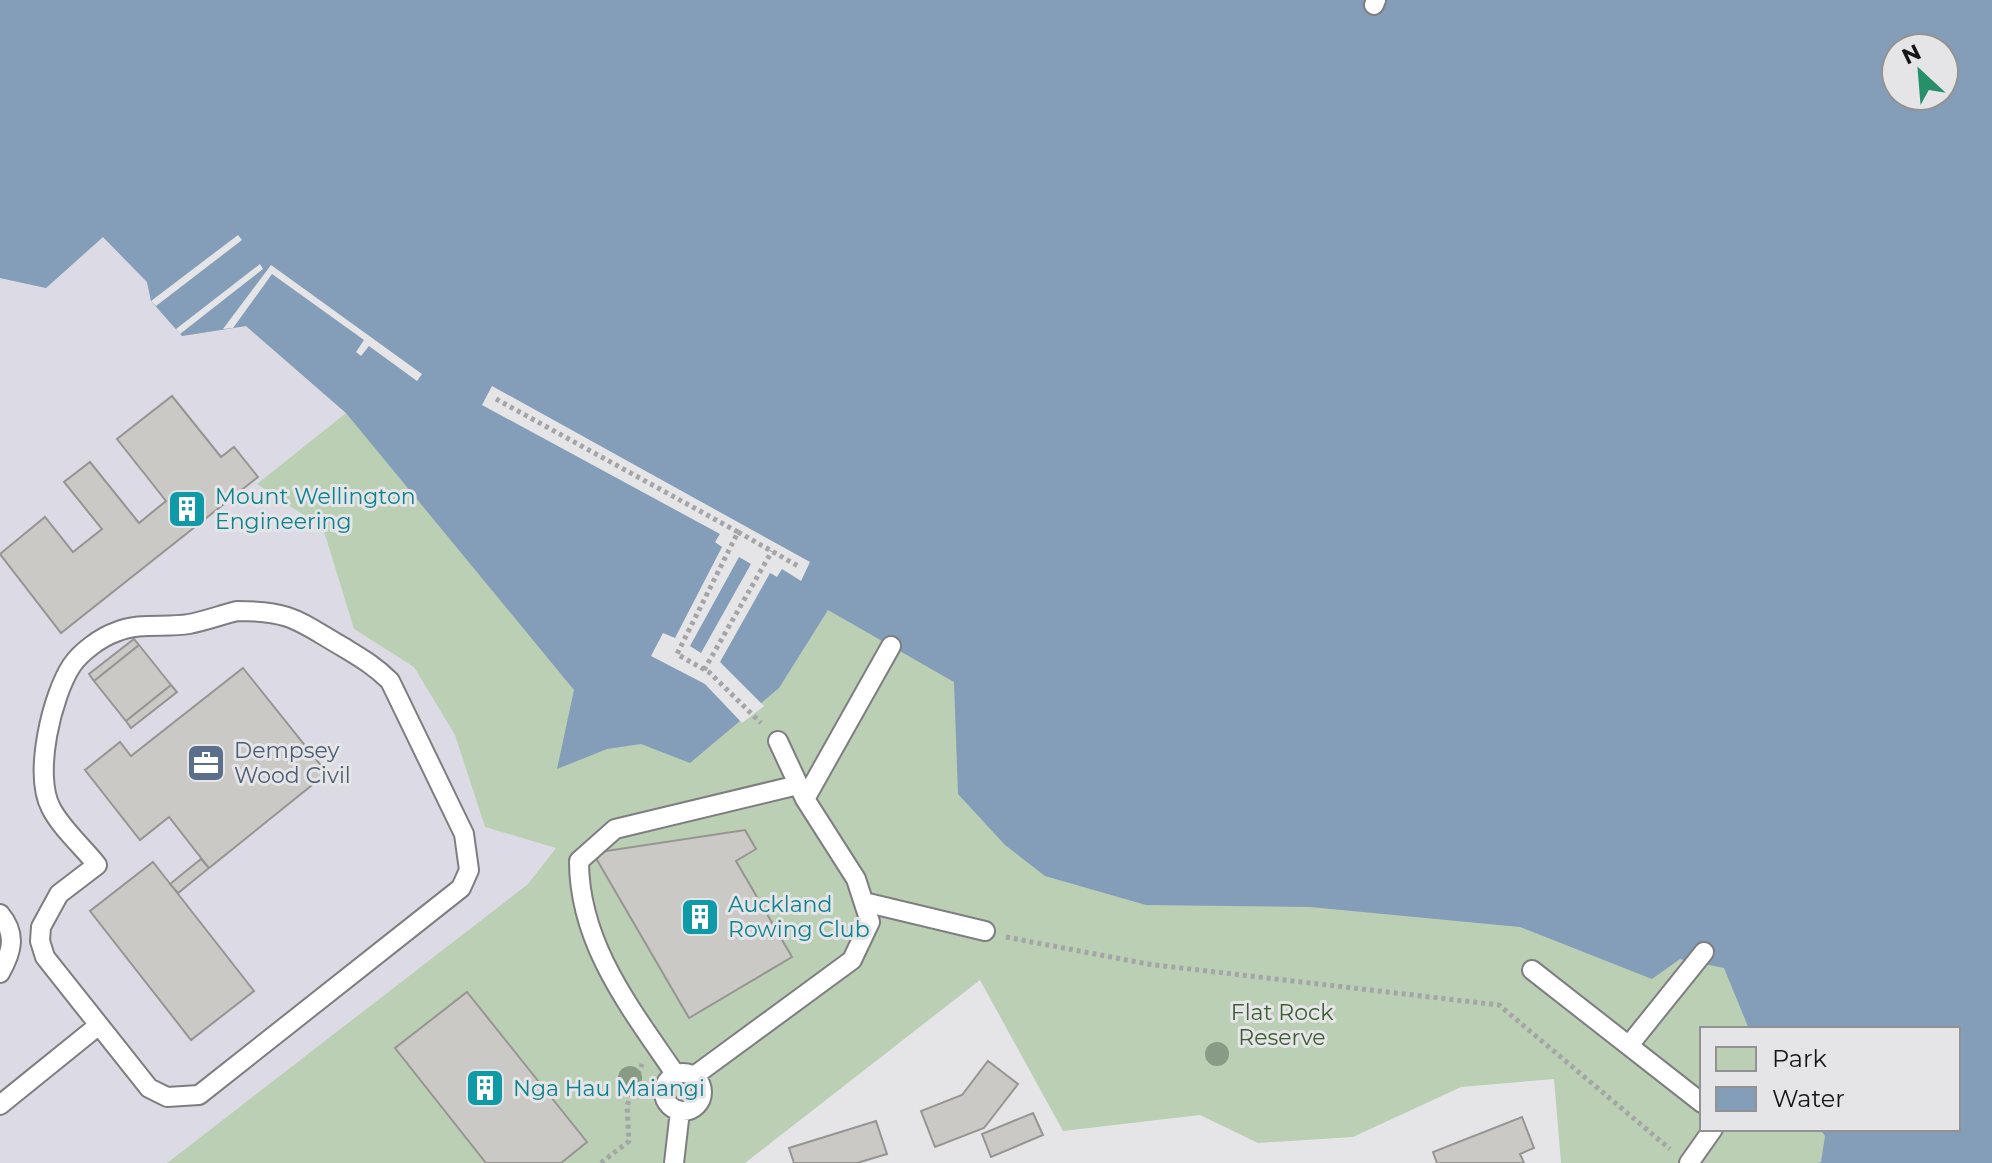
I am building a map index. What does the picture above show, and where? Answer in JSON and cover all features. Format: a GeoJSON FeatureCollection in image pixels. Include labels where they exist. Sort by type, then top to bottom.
{"type":"FeatureCollection","features":[{"type":"Feature","properties":{"kind":"lane"},"geometry":{"type":"LineString","coordinates":[[237,611],[290,616],[320,629],[370,661],[390,681],[464,834],[469,870],[461,888],[199,1095],[167,1097],[149,1088],[99,1025],[45,957],[40,941],[41,927],[59,894],[97,865],[51,808],[43,781],[48,735],[61,689],[73,663],[114,632],[138,626],[191,624],[237,611]]}},
{"type":"Feature","properties":{"kind":"lane"},"geometry":{"type":"LineString","coordinates":[[778,741],[802,792],[856,879],[870,922],[852,960],[685,1075],[666,1083],[664,1095],[669,1105],[680,1111],[693,1109],[702,1099],[702,1086],[685,1075],[650,1041],[593,945],[579,892],[579,861],[615,829],[802,792],[891,646]]}},
{"type":"Feature","properties":{"kind":"lane"},"geometry":{"type":"LineString","coordinates":[[864,902],[985,931]]}},
{"type":"Feature","properties":{"kind":"lane"},"geometry":{"type":"LineString","coordinates":[[0,914],[7,923],[12,944],[0,973]]}},
{"type":"Feature","properties":{"kind":"lane"},"geometry":{"type":"LineString","coordinates":[[1630,1044],[1704,952]]}},
{"type":"Feature","properties":{"kind":"lane"},"geometry":{"type":"LineString","coordinates":[[1532,970],[1700,1101]]}},
{"type":"Feature","properties":{"kind":"lane"},"geometry":{"type":"LineString","coordinates":[[0,1105],[99,1025]]}},
{"type":"Feature","properties":{"kind":"lane"},"geometry":{"type":"LineString","coordinates":[[674,1163],[680,1111]]}},
{"type":"Feature","properties":{"kind":"lane"},"geometry":{"type":"LineString","coordinates":[[1682,1158],[1711,1131]]}},
{"type":"Feature","properties":{"kind":"path"},"geometry":{"type":"LineString","coordinates":[[496,399],[798,566]]}},
{"type":"Feature","properties":{"kind":"path"},"geometry":{"type":"LineString","coordinates":[[738,532],[677,654],[704,670],[778,741]]}},
{"type":"Feature","properties":{"kind":"path"},"geometry":{"type":"LineString","coordinates":[[704,670],[772,551]]}},
{"type":"Feature","properties":{"kind":"path"},"geometry":{"type":"LineString","coordinates":[[985,931],[1042,946],[1147,964],[1499,1005],[1682,1158]]}},
{"type":"Feature","properties":{"kind":"path"},"geometry":{"type":"LineString","coordinates":[[601,1163],[629,1141],[627,1106],[650,1041]]}},
{"type":"Feature","properties":{"kind":"shaded area"},"geometry":{"type":"Polygon","coordinates":[[[103,237],[148,282],[151,301],[182,336],[246,326],[346,413],[257,484],[323,528],[354,629],[414,667],[455,735],[485,827],[556,848],[528,884],[167,1163],[0,1163],[0,278],[46,288],[103,237]]]}},
{"type":"Feature","properties":{"kind":"green space","name":"Flat Rock Reserve"},"geometry":{"type":"Polygon","coordinates":[[[0,147],[865,559],[1695,938],[1782,1027],[1700,1027],[1700,1131],[1944,1131],[1992,1163],[1561,1163],[1554,1079],[1461,1087],[1353,1137],[1258,1143],[1200,1115],[1063,1131],[980,980],[745,1163],[167,1163],[528,884],[556,848],[485,827],[455,735],[414,667],[354,629],[323,528],[257,484],[346,413],[246,326],[182,336],[151,301],[147,282],[103,237],[46,288],[0,278],[0,147]]]}},
{"type":"Feature","properties":{"kind":"water"},"geometry":{"type":"Polygon","coordinates":[[[0,0],[1992,0],[1992,1163],[1817,1163],[1821,1162],[1825,1136],[1821,1131],[1960,1131],[1960,1027],[1748,1027],[1724,968],[1680,959],[1652,979],[1520,927],[1310,907],[1146,905],[1045,876],[1005,845],[958,794],[954,682],[828,610],[779,688],[690,763],[641,744],[607,749],[557,769],[574,690],[346,413],[246,326],[182,336],[151,301],[147,282],[103,237],[46,288],[0,278],[0,0]]]}},
{"type":"Feature","properties":{"kind":"pier"},"geometry":{"type":"Polygon","coordinates":[[[238,235],[242,240],[156,306],[151,301],[238,235]]]}},
{"type":"Feature","properties":{"kind":"pier"},"geometry":{"type":"Polygon","coordinates":[[[260,264],[263,269],[180,334],[176,329],[260,264]]]}},
{"type":"Feature","properties":{"kind":"pier"},"geometry":{"type":"Polygon","coordinates":[[[271,265],[422,374],[417,381],[369,346],[361,356],[356,352],[364,340],[272,274],[233,328],[223,329],[271,265]]]}},
{"type":"Feature","properties":{"kind":"pier"},"geometry":{"type":"Polygon","coordinates":[[[492,386],[810,562],[801,581],[782,569],[777,577],[770,573],[720,662],[764,706],[742,723],[705,684],[651,656],[663,633],[675,638],[722,547],[715,542],[720,534],[482,405],[492,386]],[[739,557],[690,646],[701,653],[751,564],[739,557]]]}},
{"type":"Feature","properties":{"kind":"building","name":"Mount Wellington Engineering"},"geometry":{"type":"Polygon","coordinates":[[[172,396],[221,457],[234,447],[258,477],[61,633],[0,554],[45,517],[73,552],[102,529],[64,482],[90,462],[139,523],[166,501],[117,439],[172,396]]]}},
{"type":"Feature","properties":{"kind":"building"},"geometry":{"type":"Polygon","coordinates":[[[134,639],[139,645],[94,681],[89,674],[134,639]]]}},
{"type":"Feature","properties":{"kind":"building"},"geometry":{"type":"Polygon","coordinates":[[[139,645],[171,685],[126,721],[94,681],[139,645]]]}},
{"type":"Feature","properties":{"kind":"building","name":"Dempsey Wood Civil"},"geometry":{"type":"Polygon","coordinates":[[[243,668],[327,773],[209,868],[169,817],[140,840],[85,770],[120,742],[131,756],[243,668]]]}},
{"type":"Feature","properties":{"kind":"building"},"geometry":{"type":"Polygon","coordinates":[[[171,685],[177,692],[131,728],[126,721],[171,685]]]}},
{"type":"Feature","properties":{"kind":"building","name":"Auckland Rowing Club"},"geometry":{"type":"Polygon","coordinates":[[[745,830],[756,849],[736,861],[792,957],[689,1018],[593,853],[745,830]]]}},
{"type":"Feature","properties":{"kind":"building"},"geometry":{"type":"Polygon","coordinates":[[[201,859],[209,868],[178,893],[170,884],[201,859]]]}},
{"type":"Feature","properties":{"kind":"building"},"geometry":{"type":"Polygon","coordinates":[[[153,862],[254,991],[191,1040],[90,911],[153,862]]]}},
{"type":"Feature","properties":{"kind":"building","name":"Nga Hau Maiangi"},"geometry":{"type":"Polygon","coordinates":[[[467,992],[587,1142],[561,1163],[486,1163],[395,1048],[467,992]]]}},
{"type":"Feature","properties":{"kind":"building"},"geometry":{"type":"Polygon","coordinates":[[[988,1061],[1018,1084],[984,1128],[935,1147],[921,1111],[962,1095],[988,1061]]]}},
{"type":"Feature","properties":{"kind":"building"},"geometry":{"type":"Polygon","coordinates":[[[1033,1113],[1043,1135],[991,1157],[982,1134],[1033,1113]]]}},
{"type":"Feature","properties":{"kind":"building"},"geometry":{"type":"Polygon","coordinates":[[[1522,1117],[1534,1148],[1520,1154],[1524,1163],[1437,1163],[1433,1152],[1522,1117]]]}},
{"type":"Feature","properties":{"kind":"building"},"geometry":{"type":"Polygon","coordinates":[[[876,1121],[887,1154],[857,1163],[794,1163],[789,1148],[876,1121]]]}},
{"type":"Feature","properties":{"kind":"place","name":"Mount Wellington Engineering"},"geometry":{"type":"Point","coordinates":[187,509]}},
{"type":"Feature","properties":{"kind":"place","name":"Dempsey Wood Civil"},"geometry":{"type":"Point","coordinates":[206,763]}},
{"type":"Feature","properties":{"kind":"place","name":"Auckland Rowing Club"},"geometry":{"type":"Point","coordinates":[700,917]}},
{"type":"Feature","properties":{"kind":"place","name":"Nga Hau Maiangi"},"geometry":{"type":"Point","coordinates":[485,1088]}}]}
